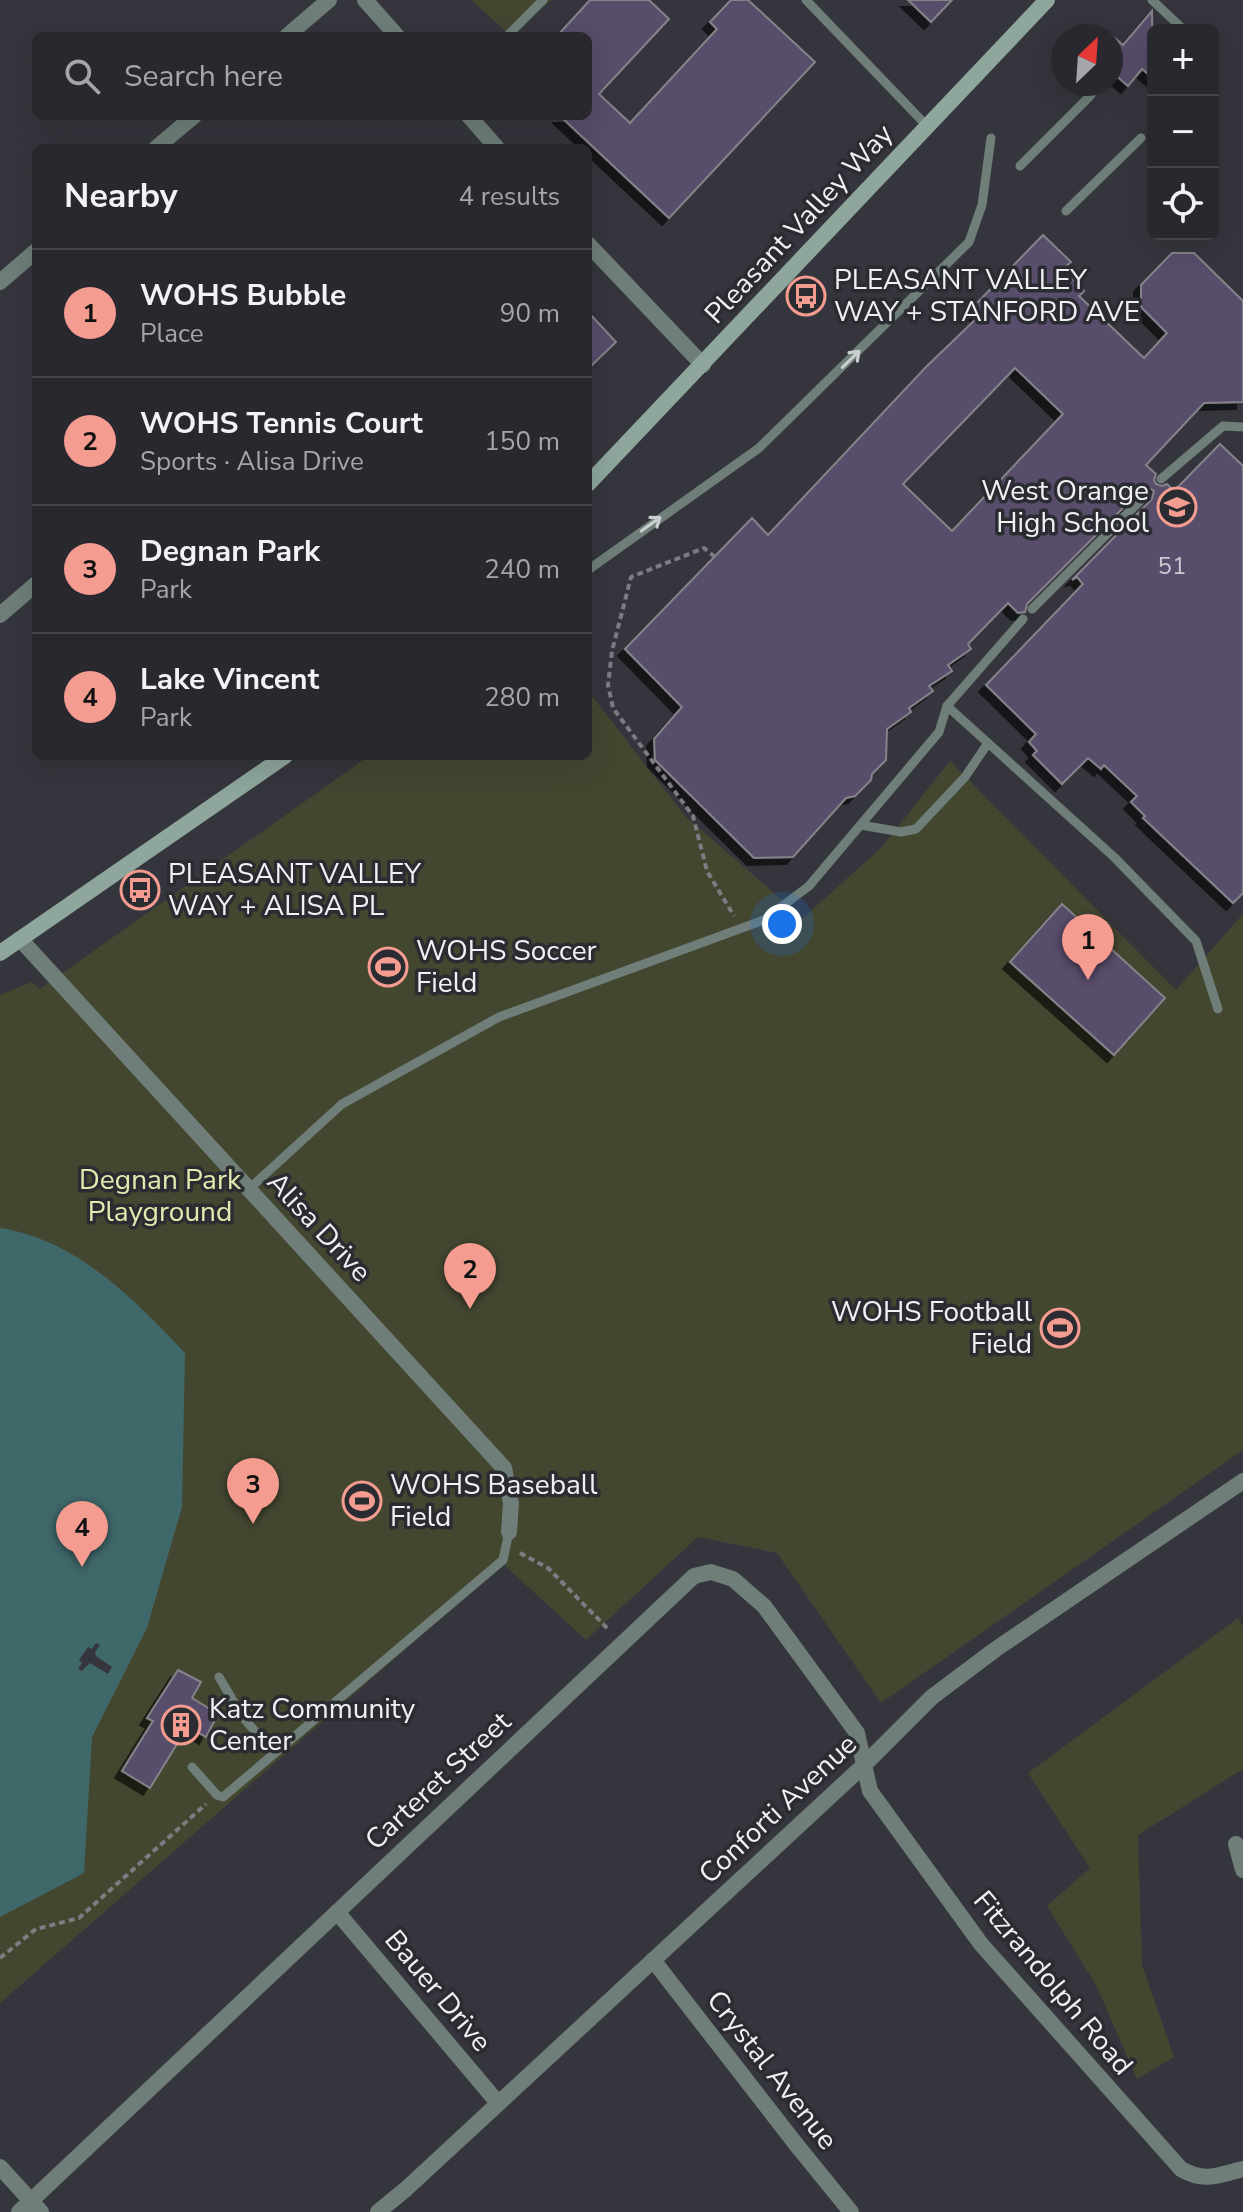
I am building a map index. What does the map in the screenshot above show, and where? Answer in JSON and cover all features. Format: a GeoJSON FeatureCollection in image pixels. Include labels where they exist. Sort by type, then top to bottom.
{"type":"FeatureCollection","features":[{"type":"Feature","properties":{"kind":"main road","name":"Pleasant Valley Way"},"geometry":{"type":"LineString","coordinates":[[592,480],[1047,0]]}},
{"type":"Feature","properties":{"kind":"main road"},"geometry":{"type":"LineString","coordinates":[[0,953],[279,760]]}},
{"type":"Feature","properties":{"kind":"street"},"geometry":{"type":"LineString","coordinates":[[292,32],[329,0]]}},
{"type":"Feature","properties":{"kind":"street"},"geometry":{"type":"LineString","coordinates":[[365,0],[393,32]]}},
{"type":"Feature","properties":{"kind":"street"},"geometry":{"type":"LineString","coordinates":[[161,144],[189,120]]}},
{"type":"Feature","properties":{"kind":"street"},"geometry":{"type":"LineString","coordinates":[[472,120],[494,144]]}},
{"type":"Feature","properties":{"kind":"street"},"geometry":{"type":"LineString","coordinates":[[592,248],[703,365]]}},
{"type":"Feature","properties":{"kind":"street"},"geometry":{"type":"LineString","coordinates":[[0,282],[32,254]]}},
{"type":"Feature","properties":{"kind":"street"},"geometry":{"type":"LineString","coordinates":[[0,615],[32,587]]}},
{"type":"Feature","properties":{"kind":"street","name":"Alisa Drive"},"geometry":{"type":"LineString","coordinates":[[20,939],[504,1468],[511,1503],[509,1532]]}},
{"type":"Feature","properties":{"kind":"street","name":"Conforti Avenue"},"geometry":{"type":"LineString","coordinates":[[378,2212],[863,1766],[932,1697],[1243,1481]]}},
{"type":"Feature","properties":{"kind":"street","name":"Carteret Street"},"geometry":{"type":"LineString","coordinates":[[30,2208],[337,1912],[694,1576],[711,1572],[733,1579],[764,1606],[857,1733],[863,1766]]}},
{"type":"Feature","properties":{"kind":"street","name":"Fitzrandolph Road"},"geometry":{"type":"LineString","coordinates":[[863,1766],[870,1791],[981,1944],[1181,2169],[1192,2176],[1207,2178],[1243,2169]]}},
{"type":"Feature","properties":{"kind":"street"},"geometry":{"type":"LineString","coordinates":[[1236,1844],[1243,1870]]}},
{"type":"Feature","properties":{"kind":"street","name":"Bauer Drive"},"geometry":{"type":"LineString","coordinates":[[337,1912],[498,2103]]}},
{"type":"Feature","properties":{"kind":"street","name":"Crystal Avenue"},"geometry":{"type":"LineString","coordinates":[[653,1960],[851,2212]]}},
{"type":"Feature","properties":{"kind":"street"},"geometry":{"type":"LineString","coordinates":[[0,2167],[30,2208]]}},
{"type":"Feature","properties":{"kind":"lane"},"geometry":{"type":"LineString","coordinates":[[511,32],[543,0]]}},
{"type":"Feature","properties":{"kind":"lane"},"geometry":{"type":"LineString","coordinates":[[806,0],[927,126]]}},
{"type":"Feature","properties":{"kind":"lane"},"geometry":{"type":"LineString","coordinates":[[1152,0],[1178,24]]}},
{"type":"Feature","properties":{"kind":"lane"},"geometry":{"type":"LineString","coordinates":[[1020,166],[1090,96]]}},
{"type":"Feature","properties":{"kind":"lane"},"geometry":{"type":"LineString","coordinates":[[592,567],[759,448],[969,242],[982,205],[991,138]]}},
{"type":"Feature","properties":{"kind":"lane"},"geometry":{"type":"LineString","coordinates":[[1066,211],[1141,138]]}},
{"type":"Feature","properties":{"kind":"lane"},"geometry":{"type":"LineString","coordinates":[[1161,479],[1223,426],[1243,427]]}},
{"type":"Feature","properties":{"kind":"lane"},"geometry":{"type":"LineString","coordinates":[[1032,609],[1147,494]]}},
{"type":"Feature","properties":{"kind":"lane"},"geometry":{"type":"LineString","coordinates":[[249,1189],[342,1104],[499,1017],[764,920],[809,886],[939,732],[947,706],[1023,619]]}},
{"type":"Feature","properties":{"kind":"lane"},"geometry":{"type":"LineString","coordinates":[[947,706],[1114,857],[1196,941],[1218,1009]]}},
{"type":"Feature","properties":{"kind":"lane"},"geometry":{"type":"LineString","coordinates":[[861,825],[901,832],[916,829],[965,777],[988,743]]}},
{"type":"Feature","properties":{"kind":"lane"},"geometry":{"type":"LineString","coordinates":[[192,1767],[217,1795],[223,1797],[503,1560],[509,1532]]}},
{"type":"Feature","properties":{"kind":"lane"},"geometry":{"type":"LineString","coordinates":[[219,1677],[242,1716],[274,1754]]}},
{"type":"Feature","properties":{"kind":"path"},"geometry":{"type":"LineString","coordinates":[[715,557],[704,548],[631,577],[612,651],[608,685],[613,708],[693,816],[707,871],[742,928]]}},
{"type":"Feature","properties":{"kind":"green space"},"geometry":{"type":"Polygon","coordinates":[[[471,0],[552,0],[512,32],[507,32],[471,0]]]}},
{"type":"Feature","properties":{"kind":"green space","name":"Degnan Park Playground"},"geometry":{"type":"Polygon","coordinates":[[[592,696],[686,817],[803,918],[881,848],[950,761],[1176,990],[1243,914],[1243,1450],[881,1703],[777,1553],[698,1537],[586,1640],[503,1564],[0,2003],[0,995],[32,982],[40,989],[363,760],[592,760],[592,696]]]}},
{"type":"Feature","properties":{"kind":"green space"},"geometry":{"type":"Polygon","coordinates":[[[1238,1618],[1243,1627],[1243,1769],[1138,1835],[1142,1965],[1174,2057],[1137,2079],[1096,1985],[1047,1906],[1090,1868],[1028,1773],[1238,1618]]]}},
{"type":"Feature","properties":{"kind":"water"},"geometry":{"type":"Polygon","coordinates":[[[0,1228],[28,1234],[79,1258],[125,1293],[185,1353],[182,1507],[147,1628],[92,1737],[84,1873],[0,1917],[0,1228]]]}},
{"type":"Feature","properties":{"kind":"pier"},"geometry":{"type":"Polygon","coordinates":[[[96,1643],[100,1645],[96,1656],[112,1667],[108,1674],[90,1663],[82,1671],[78,1669],[82,1663],[79,1660],[88,1647],[92,1649],[96,1643]]]}},
{"type":"Feature","properties":{"kind":"building"},"geometry":{"type":"Polygon","coordinates":[[[590,0],[649,0],[669,19],[599,94],[630,123],[717,29],[710,22],[731,0],[748,0],[815,62],[669,218],[564,120],[592,120],[592,32],[561,32],[590,0]]]}},
{"type":"Feature","properties":{"kind":"building"},"geometry":{"type":"Polygon","coordinates":[[[908,0],[952,0],[931,22],[908,0]]]}},
{"type":"Feature","properties":{"kind":"building"},"geometry":{"type":"Polygon","coordinates":[[[1152,11],[1152,24],[1147,24],[1147,73],[1142,69],[1128,86],[1123,82],[1123,45],[1152,11]]]}},
{"type":"Feature","properties":{"kind":"building","name":"West Orange High School"},"geometry":{"type":"Polygon","coordinates":[[[1043,235],[1071,262],[1063,269],[1084,291],[1079,296],[1144,358],[1167,333],[1141,307],[1141,285],[1172,253],[1194,253],[1243,301],[1243,402],[1204,403],[1146,465],[1156,474],[1156,484],[1167,484],[1174,491],[1220,444],[1243,466],[1243,893],[1233,903],[1143,818],[1145,816],[1131,802],[1137,796],[1104,765],[1101,769],[1088,758],[1062,784],[1033,755],[1037,751],[1029,742],[1036,734],[986,685],[1083,584],[1077,577],[1072,580],[1152,499],[1154,491],[1148,487],[1142,489],[1027,604],[1025,612],[1018,613],[1008,603],[968,644],[971,649],[948,665],[952,671],[929,686],[933,691],[887,729],[886,760],[872,774],[871,780],[855,796],[846,798],[793,857],[754,858],[655,760],[654,739],[682,707],[625,649],[752,518],[768,535],[926,367],[979,316],[972,308],[1043,235]],[[1015,368],[903,484],[952,531],[1063,414],[1015,368]]]}},
{"type":"Feature","properties":{"kind":"building"},"geometry":{"type":"Polygon","coordinates":[[[592,316],[616,342],[592,365],[592,316]]]}},
{"type":"Feature","properties":{"kind":"building"},"geometry":{"type":"Polygon","coordinates":[[[1062,904],[1165,998],[1114,1055],[1010,962],[1062,904]]]}},
{"type":"Feature","properties":{"kind":"building","name":"Katz Community Center"},"geometry":{"type":"Polygon","coordinates":[[[178,1670],[201,1682],[192,1698],[218,1714],[206,1737],[194,1730],[192,1734],[185,1731],[150,1788],[122,1771],[153,1721],[147,1718],[178,1670]]]}},
{"type":"Feature","properties":{"kind":"place","name":"PLEASANT VALLEY WAY + STANFORD AVE"},"geometry":{"type":"Point","coordinates":[806,296]}},
{"type":"Feature","properties":{"kind":"place","name":"West Orange High School"},"geometry":{"type":"Point","coordinates":[1177,507]}},
{"type":"Feature","properties":{"kind":"place","name":"PLEASANT VALLEY WAY + ALISA PL"},"geometry":{"type":"Point","coordinates":[140,890]}},
{"type":"Feature","properties":{"kind":"place","name":"WOHS Soccer Field"},"geometry":{"type":"Point","coordinates":[388,967]}},
{"type":"Feature","properties":{"kind":"place","name":"WOHS Bubble"},"geometry":{"type":"Point","coordinates":[1088,980]}},
{"type":"Feature","properties":{"kind":"place","name":"WOHS Tennis Court"},"geometry":{"type":"Point","coordinates":[470,1309]}},
{"type":"Feature","properties":{"kind":"place","name":"WOHS Football Field"},"geometry":{"type":"Point","coordinates":[1060,1328]}},
{"type":"Feature","properties":{"kind":"place","name":"WOHS Baseball Field"},"geometry":{"type":"Point","coordinates":[362,1501]}},
{"type":"Feature","properties":{"kind":"place","name":"Degnan Park"},"geometry":{"type":"Point","coordinates":[253,1524]}},
{"type":"Feature","properties":{"kind":"place","name":"Lake Vincent"},"geometry":{"type":"Point","coordinates":[82,1567]}},
{"type":"Feature","properties":{"kind":"place","name":"Katz Community Center"},"geometry":{"type":"Point","coordinates":[181,1725]}}]}
